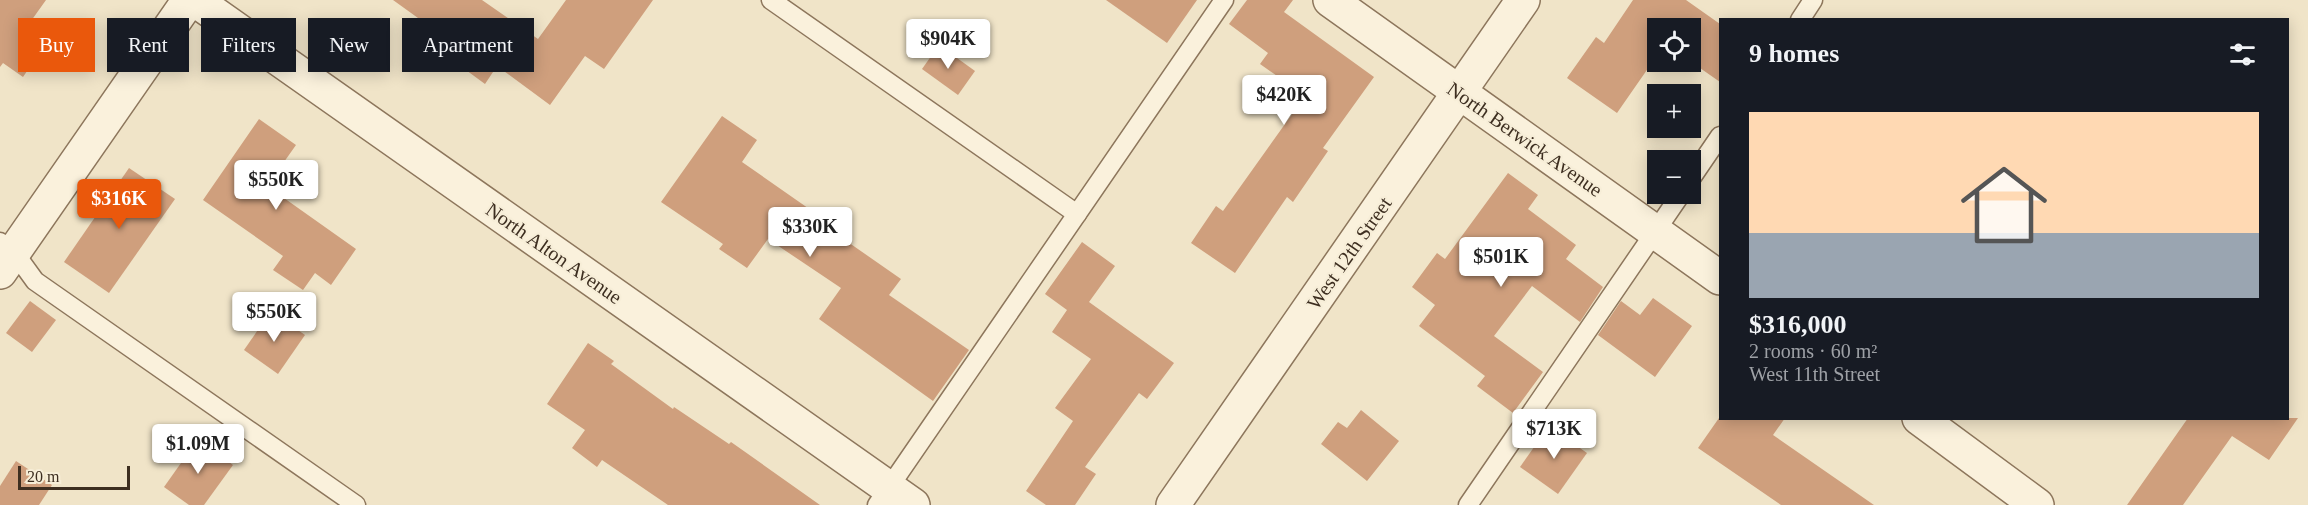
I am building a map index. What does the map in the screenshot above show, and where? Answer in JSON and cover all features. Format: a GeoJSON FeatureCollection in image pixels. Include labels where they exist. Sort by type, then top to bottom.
{"type":"FeatureCollection","features":[{"type":"Feature","properties":{"kind":"street"},"geometry":{"type":"LineString","coordinates":[[5,255],[189,0]]}},
{"type":"Feature","properties":{"kind":"street","name":"North Alton Avenue"},"geometry":{"type":"LineString","coordinates":[[195,0],[893,499]]}},
{"type":"Feature","properties":{"kind":"street","name":"North Berwick Avenue"},"geometry":{"type":"LineString","coordinates":[[1330,0],[1719,277]]}},
{"type":"Feature","properties":{"kind":"street","name":"West 12th Street"},"geometry":{"type":"LineString","coordinates":[[1173,505],[1523,0]]}},
{"type":"Feature","properties":{"kind":"street"},"geometry":{"type":"LineString","coordinates":[[1922,420],[2037,505]]}},
{"type":"Feature","properties":{"kind":"lane"},"geometry":{"type":"LineString","coordinates":[[771,0],[1077,214]]}},
{"type":"Feature","properties":{"kind":"lane"},"geometry":{"type":"LineString","coordinates":[[893,499],[1077,214],[1224,0]]}},
{"type":"Feature","properties":{"kind":"lane"},"geometry":{"type":"LineString","coordinates":[[1801,18],[1813,0]]}},
{"type":"Feature","properties":{"kind":"lane"},"geometry":{"type":"LineString","coordinates":[[1701,164],[1719,137]]}},
{"type":"Feature","properties":{"kind":"lane"},"geometry":{"type":"LineString","coordinates":[[1468,505],[1674,204]]}},
{"type":"Feature","properties":{"kind":"lane"},"geometry":{"type":"LineString","coordinates":[[5,255],[35,281],[356,505]]}},
{"type":"Feature","properties":{"kind":"building"},"geometry":{"type":"Polygon","coordinates":[[[0,0],[46,0],[33,18],[18,18],[18,72],[26,72],[23,77],[3,63],[0,67],[0,0]]]}},
{"type":"Feature","properties":{"kind":"building"},"geometry":{"type":"Polygon","coordinates":[[[393,0],[482,0],[508,18],[418,18],[393,0]]]}},
{"type":"Feature","properties":{"kind":"building"},"geometry":{"type":"Polygon","coordinates":[[[566,0],[653,0],[604,69],[585,56],[550,105],[505,72],[534,72],[534,36],[538,39],[566,0]]]}},
{"type":"Feature","properties":{"kind":"building"},"geometry":{"type":"Polygon","coordinates":[[[1106,0],[1197,0],[1167,43],[1106,0]]]}},
{"type":"Feature","properties":{"kind":"building"},"geometry":{"type":"Polygon","coordinates":[[[1247,0],[1293,0],[1284,12],[1374,77],[1323,148],[1328,151],[1293,202],[1287,197],[1235,273],[1191,243],[1216,206],[1223,211],[1300,103],[1285,92],[1290,85],[1260,64],[1268,53],[1229,24],[1247,0]]]}},
{"type":"Feature","properties":{"kind":"building"},"geometry":{"type":"Polygon","coordinates":[[[1633,0],[1686,0],[1719,23],[1719,81],[1701,69],[1701,18],[1647,18],[1647,70],[1617,113],[1567,78],[1596,37],[1604,43],[1633,0]]]}},
{"type":"Feature","properties":{"kind":"building"},"geometry":{"type":"Polygon","coordinates":[[[939,45],[975,71],[958,95],[922,69],[939,45]]]}},
{"type":"Feature","properties":{"kind":"building"},"geometry":{"type":"Polygon","coordinates":[[[469,72],[493,72],[485,84],[469,72]]]}},
{"type":"Feature","properties":{"kind":"building"},"geometry":{"type":"Polygon","coordinates":[[[722,116],[757,140],[742,162],[848,236],[845,240],[901,279],[889,295],[969,350],[933,401],[819,319],[841,288],[768,239],[747,268],[719,249],[723,244],[661,202],[722,116]]]}},
{"type":"Feature","properties":{"kind":"building"},"geometry":{"type":"Polygon","coordinates":[[[259,119],[296,145],[267,186],[356,249],[331,285],[315,273],[303,290],[273,270],[283,256],[203,200],[259,119]]]}},
{"type":"Feature","properties":{"kind":"building"},"geometry":{"type":"Polygon","coordinates":[[[129,168],[175,199],[109,293],[64,262],[129,168]]]}},
{"type":"Feature","properties":{"kind":"building"},"geometry":{"type":"Polygon","coordinates":[[[1508,173],[1538,195],[1528,209],[1576,245],[1566,259],[1603,287],[1580,322],[1532,286],[1494,336],[1543,372],[1513,413],[1477,386],[1485,376],[1419,326],[1435,305],[1412,287],[1437,253],[1445,259],[1508,173]]]}},
{"type":"Feature","properties":{"kind":"building"},"geometry":{"type":"Polygon","coordinates":[[[1082,242],[1115,266],[1089,302],[1174,363],[1147,399],[1139,393],[1085,467],[1096,474],[1075,505],[1046,505],[1026,491],[1073,421],[1055,408],[1091,359],[1052,332],[1067,310],[1045,294],[1082,242]]]}},
{"type":"Feature","properties":{"kind":"building"},"geometry":{"type":"Polygon","coordinates":[[[1653,298],[1692,326],[1655,377],[1598,335],[1621,301],[1640,315],[1653,298]]]}},
{"type":"Feature","properties":{"kind":"building"},"geometry":{"type":"Polygon","coordinates":[[[30,301],[56,320],[32,352],[6,333],[30,301]]]}},
{"type":"Feature","properties":{"kind":"building"},"geometry":{"type":"Polygon","coordinates":[[[271,311],[305,335],[278,374],[244,350],[271,311]]]}},
{"type":"Feature","properties":{"kind":"building"},"geometry":{"type":"Polygon","coordinates":[[[588,343],[614,361],[611,364],[673,409],[674,407],[729,444],[731,442],[820,505],[668,505],[602,460],[597,467],[572,448],[585,430],[547,404],[588,343]]]}},
{"type":"Feature","properties":{"kind":"building"},"geometry":{"type":"Polygon","coordinates":[[[1361,410],[1399,441],[1367,481],[1321,444],[1338,422],[1347,428],[1361,410]]]}},
{"type":"Feature","properties":{"kind":"building"},"geometry":{"type":"Polygon","coordinates":[[[1719,418],[1719,420],[1784,420],[1773,435],[1874,505],[1781,505],[1698,448],[1719,418]]]}},
{"type":"Feature","properties":{"kind":"building"},"geometry":{"type":"Polygon","coordinates":[[[2289,418],[2298,418],[2269,460],[2232,436],[2183,505],[2127,505],[2187,420],[2289,420],[2289,418]]]}},
{"type":"Feature","properties":{"kind":"building"},"geometry":{"type":"Polygon","coordinates":[[[1549,426],[1587,453],[1558,494],[1520,467],[1549,426]]]}},
{"type":"Feature","properties":{"kind":"building"},"geometry":{"type":"Polygon","coordinates":[[[198,439],[233,465],[204,505],[189,505],[164,487],[198,439]]]}},
{"type":"Feature","properties":{"kind":"building"},"geometry":{"type":"Polygon","coordinates":[[[16,461],[52,485],[39,505],[0,505],[0,486],[16,461]]]}}]}
